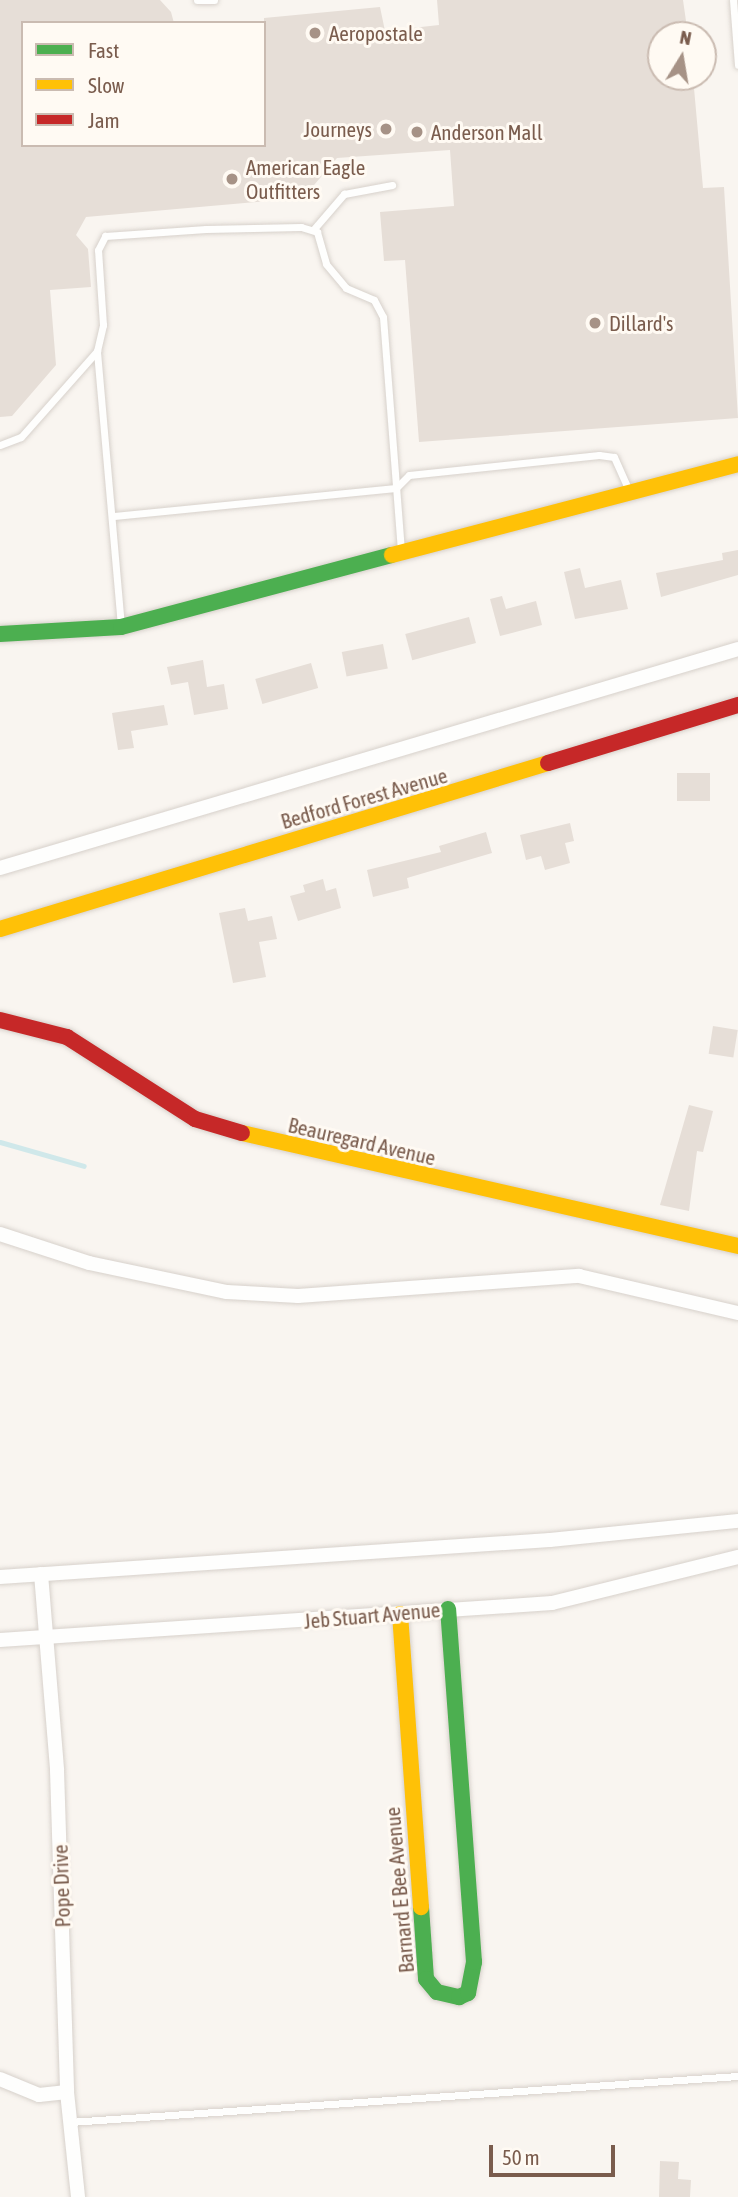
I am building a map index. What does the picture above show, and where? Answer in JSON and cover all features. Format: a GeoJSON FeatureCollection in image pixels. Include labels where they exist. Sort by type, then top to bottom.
{"type":"FeatureCollection","features":[{"type":"Feature","properties":{"kind":"street"},"geometry":{"type":"LineString","coordinates":[[0,634],[121,627],[401,556],[738,464]]}},
{"type":"Feature","properties":{"kind":"street","name":"Bedford Forest Avenue"},"geometry":{"type":"LineString","coordinates":[[0,868],[738,649]]}},
{"type":"Feature","properties":{"kind":"street","name":"Bedford Forest Avenue"},"geometry":{"type":"LineString","coordinates":[[0,929],[738,705]]}},
{"type":"Feature","properties":{"kind":"street","name":"Beauregard Avenue"},"geometry":{"type":"LineString","coordinates":[[0,1020],[66,1037],[195,1119],[260,1139],[738,1246]]}},
{"type":"Feature","properties":{"kind":"street"},"geometry":{"type":"LineString","coordinates":[[0,1234],[89,1263],[227,1292],[298,1296],[579,1276],[738,1313]]}},
{"type":"Feature","properties":{"kind":"street"},"geometry":{"type":"LineString","coordinates":[[0,1577],[550,1540],[738,1521]]}},
{"type":"Feature","properties":{"kind":"street","name":"Jeb Stuart Avenue"},"geometry":{"type":"LineString","coordinates":[[0,1640],[565,1601],[738,1557]]}},
{"type":"Feature","properties":{"kind":"street","name":"Pope Drive"},"geometry":{"type":"LineString","coordinates":[[41,1574],[57,1770],[67,2092],[78,2197]]}},
{"type":"Feature","properties":{"kind":"street","name":"Barnard E Bee Avenue"},"geometry":{"type":"LineString","coordinates":[[400,1614],[426,1979],[437,1992],[459,1997],[468,1993],[474,1962],[448,1609]]}},
{"type":"Feature","properties":{"kind":"street"},"geometry":{"type":"LineString","coordinates":[[0,2079],[39,2095],[67,2092]]}},
{"type":"Feature","properties":{"kind":"lane"},"geometry":{"type":"LineString","coordinates":[[197,0],[214,0]]}},
{"type":"Feature","properties":{"kind":"lane"},"geometry":{"type":"LineString","coordinates":[[733,0],[738,65]]}},
{"type":"Feature","properties":{"kind":"lane"},"geometry":{"type":"LineString","coordinates":[[313,230],[344,194],[392,185]]}},
{"type":"Feature","properties":{"kind":"lane"},"geometry":{"type":"LineString","coordinates":[[121,627],[114,516],[97,351],[103,325],[98,250],[105,236],[206,229],[313,230],[321,237],[326,264],[346,288],[374,300],[383,317],[401,556]]}},
{"type":"Feature","properties":{"kind":"lane"},"geometry":{"type":"LineString","coordinates":[[0,445],[21,437],[97,351]]}},
{"type":"Feature","properties":{"kind":"lane"},"geometry":{"type":"LineString","coordinates":[[114,516],[396,488],[408,475],[599,455],[614,457],[623,468],[630,494]]}},
{"type":"Feature","properties":{"kind":"lane"},"geometry":{"type":"LineString","coordinates":[[70,2122],[738,2076]]}},
{"type":"Feature","properties":{"kind":"building"},"geometry":{"type":"Polygon","coordinates":[[[0,0],[160,0],[171,12],[173,21],[21,21],[21,147],[266,147],[264,18],[380,7],[385,31],[439,25],[437,0],[683,0],[686,21],[647,21],[647,91],[694,91],[703,188],[724,187],[738,418],[419,442],[405,260],[384,261],[380,212],[454,206],[450,150],[337,158],[303,198],[86,217],[76,235],[88,249],[91,287],[50,290],[56,365],[12,416],[0,417],[0,0]]]}},
{"type":"Feature","properties":{"kind":"building"},"geometry":{"type":"Polygon","coordinates":[[[738,550],[738,575],[661,597],[656,573],[723,560],[722,553],[738,550]]]}},
{"type":"Feature","properties":{"kind":"building"},"geometry":{"type":"Polygon","coordinates":[[[580,568],[585,588],[621,580],[628,609],[575,619],[564,572],[580,568]]]}},
{"type":"Feature","properties":{"kind":"building"},"geometry":{"type":"Polygon","coordinates":[[[502,596],[506,609],[536,601],[542,625],[500,636],[490,599],[502,596]]]}},
{"type":"Feature","properties":{"kind":"building"},"geometry":{"type":"Polygon","coordinates":[[[469,617],[476,643],[412,660],[405,634],[469,617]]]}},
{"type":"Feature","properties":{"kind":"building"},"geometry":{"type":"Polygon","coordinates":[[[383,644],[388,669],[347,677],[342,652],[383,644]]]}},
{"type":"Feature","properties":{"kind":"building"},"geometry":{"type":"Polygon","coordinates":[[[203,660],[207,687],[224,684],[228,709],[194,715],[188,682],[171,685],[167,667],[203,660]]]}},
{"type":"Feature","properties":{"kind":"building"},"geometry":{"type":"Polygon","coordinates":[[[311,663],[318,688],[262,704],[255,679],[311,663]]]}},
{"type":"Feature","properties":{"kind":"building"},"geometry":{"type":"Polygon","coordinates":[[[164,705],[168,725],[131,731],[134,748],[118,750],[112,713],[164,705]]]}},
{"type":"Feature","properties":{"kind":"building"},"geometry":{"type":"Polygon","coordinates":[[[677,773],[710,773],[710,801],[677,801],[677,773]]]}},
{"type":"Feature","properties":{"kind":"building"},"geometry":{"type":"Polygon","coordinates":[[[570,823],[574,841],[565,843],[570,863],[545,870],[541,856],[526,860],[520,835],[570,823]]]}},
{"type":"Feature","properties":{"kind":"building"},"geometry":{"type":"Polygon","coordinates":[[[486,832],[492,853],[407,878],[409,888],[373,897],[367,870],[441,852],[439,846],[486,832]]]}},
{"type":"Feature","properties":{"kind":"building"},"geometry":{"type":"Polygon","coordinates":[[[323,879],[326,891],[336,888],[341,908],[298,921],[290,896],[305,892],[303,885],[323,879]]]}},
{"type":"Feature","properties":{"kind":"building"},"geometry":{"type":"Polygon","coordinates":[[[245,908],[248,921],[272,916],[277,939],[259,942],[266,977],[233,983],[219,913],[245,908]]]}},
{"type":"Feature","properties":{"kind":"building"},"geometry":{"type":"Polygon","coordinates":[[[713,1026],[738,1030],[733,1058],[709,1054],[713,1026]]]}},
{"type":"Feature","properties":{"kind":"building"},"geometry":{"type":"Polygon","coordinates":[[[689,1105],[713,1111],[703,1152],[697,1151],[689,1211],[660,1205],[689,1105]]]}},
{"type":"Feature","properties":{"kind":"building"},"geometry":{"type":"Polygon","coordinates":[[[660,2161],[679,2162],[678,2179],[691,2180],[690,2197],[659,2197],[660,2161]]]}},
{"type":"Feature","properties":{"kind":"waterway"},"geometry":{"type":"LineString","coordinates":[[0,1142],[84,1166]]}},
{"type":"Feature","properties":{"kind":"traffic: fast"},"geometry":{"type":"LineString","coordinates":[[0,634],[121,627],[392,555]]}},
{"type":"Feature","properties":{"kind":"traffic: fast"},"geometry":{"type":"LineString","coordinates":[[421,1907],[426,1979],[437,1992],[459,1997],[468,1993],[474,1962],[448,1609]]}},
{"type":"Feature","properties":{"kind":"traffic: slow"},"geometry":{"type":"LineString","coordinates":[[392,555],[738,464]]}},
{"type":"Feature","properties":{"kind":"traffic: slow"},"geometry":{"type":"LineString","coordinates":[[0,929],[548,763]]}},
{"type":"Feature","properties":{"kind":"traffic: slow"},"geometry":{"type":"LineString","coordinates":[[242,1133],[738,1246]]}},
{"type":"Feature","properties":{"kind":"traffic: slow"},"geometry":{"type":"LineString","coordinates":[[400,1614],[421,1907]]}},
{"type":"Feature","properties":{"kind":"traffic: jam"},"geometry":{"type":"LineString","coordinates":[[548,763],[738,705]]}},
{"type":"Feature","properties":{"kind":"traffic: jam"},"geometry":{"type":"LineString","coordinates":[[0,1020],[67,1037],[195,1119],[242,1133]]}},
{"type":"Feature","properties":{"kind":"place","name":"Aeropostale"},"geometry":{"type":"Point","coordinates":[315,33]}},
{"type":"Feature","properties":{"kind":"place","name":"Journeys"},"geometry":{"type":"Point","coordinates":[386,129]}},
{"type":"Feature","properties":{"kind":"place","name":"Anderson Mall"},"geometry":{"type":"Point","coordinates":[417,132]}},
{"type":"Feature","properties":{"kind":"place","name":"American Eagle Outfitters"},"geometry":{"type":"Point","coordinates":[232,179]}},
{"type":"Feature","properties":{"kind":"place","name":"Dillard's"},"geometry":{"type":"Point","coordinates":[595,323]}}]}
